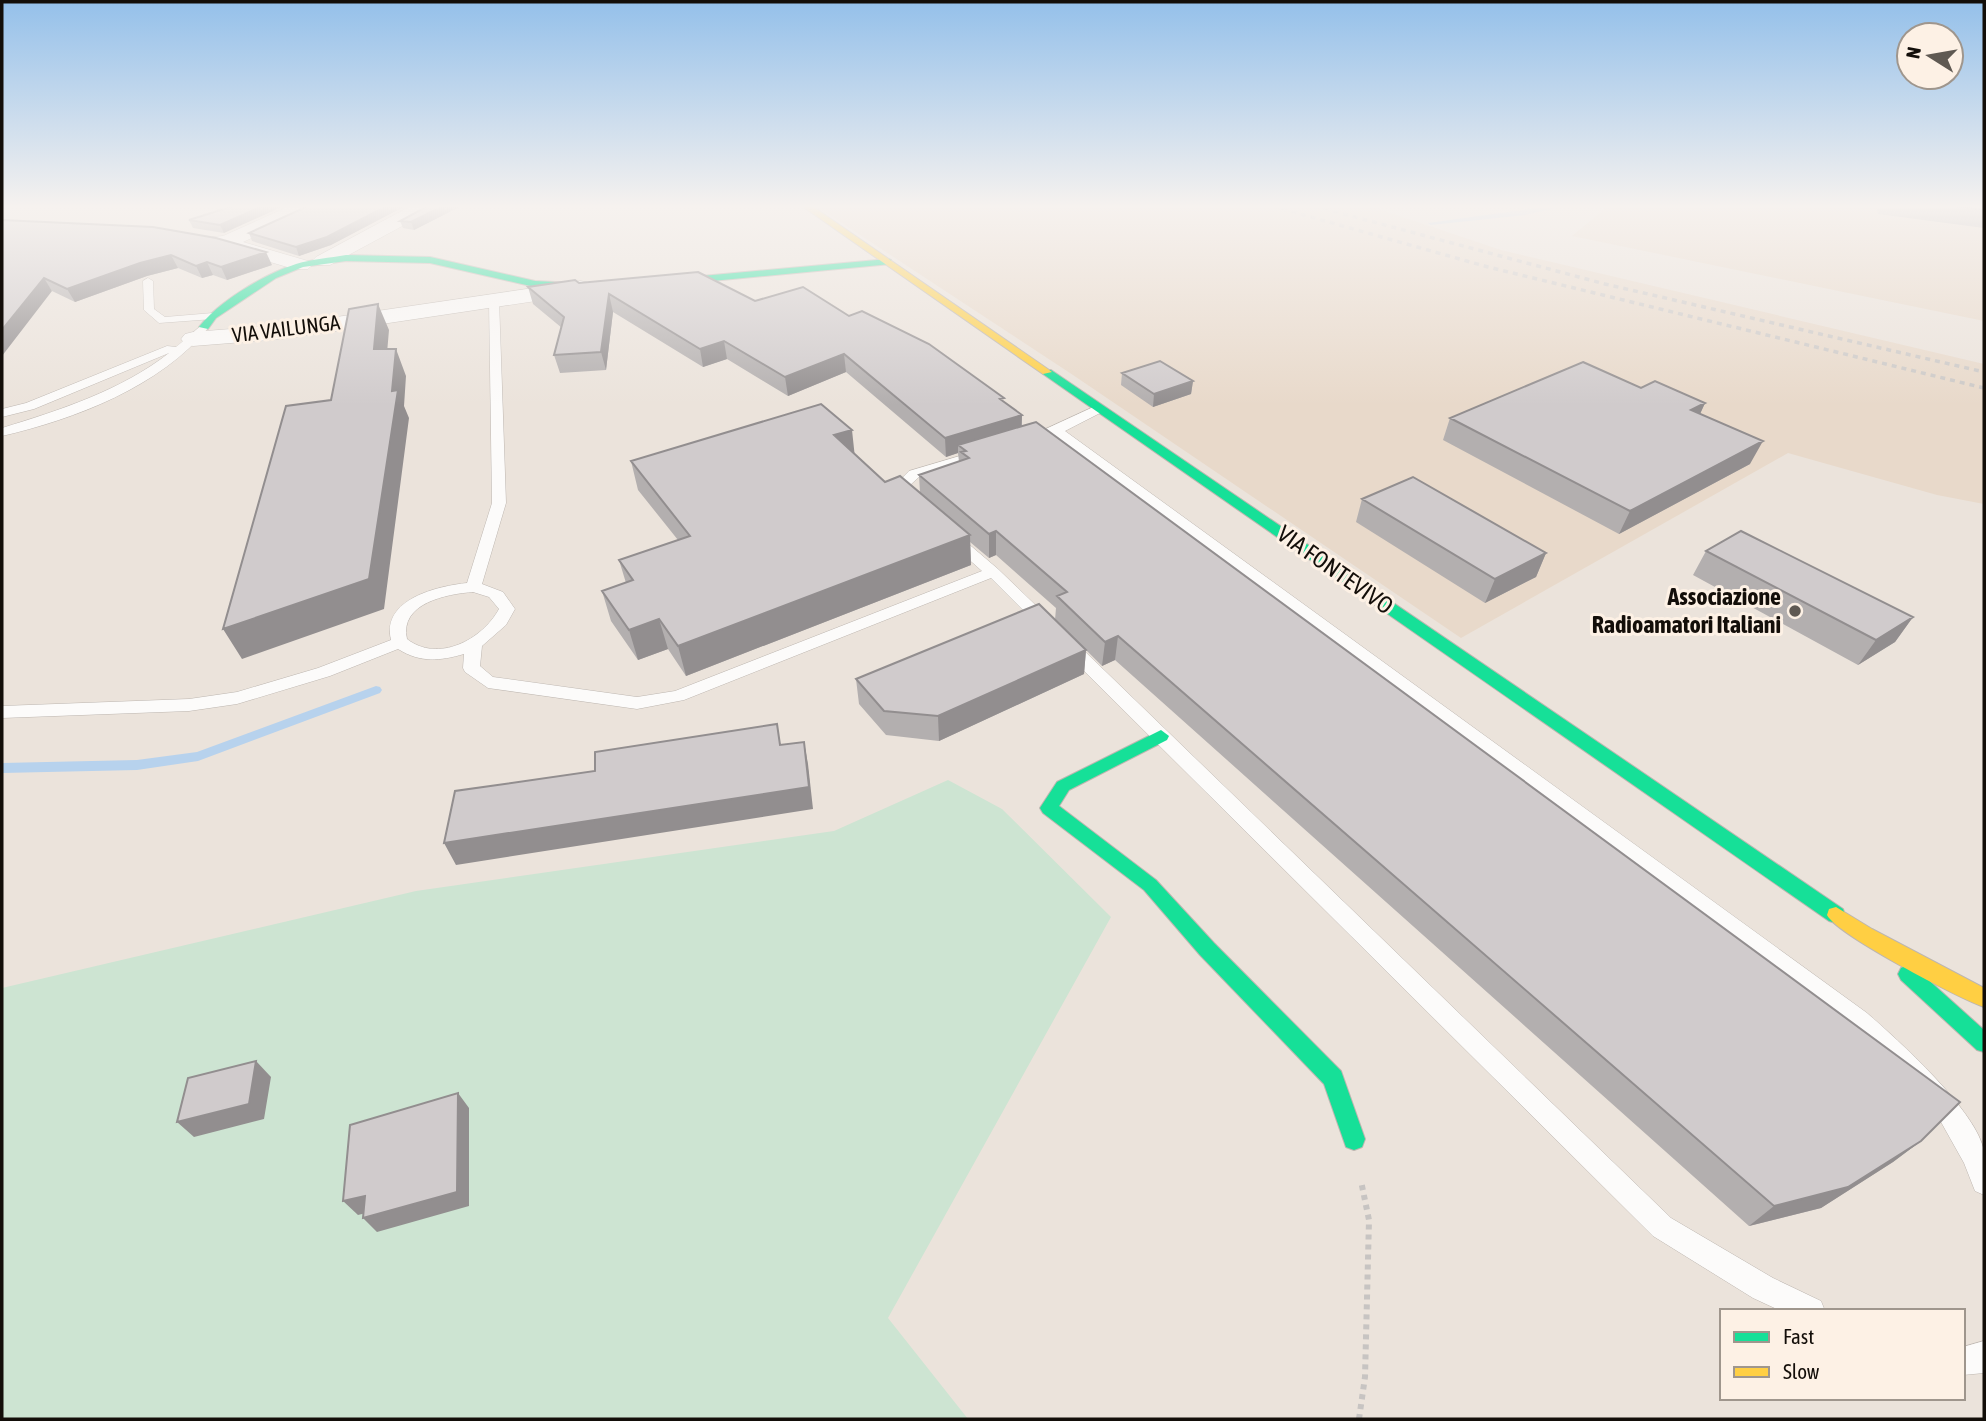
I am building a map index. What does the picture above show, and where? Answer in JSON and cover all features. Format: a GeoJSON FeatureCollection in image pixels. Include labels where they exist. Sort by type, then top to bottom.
{"type":"FeatureCollection","features":[{"type":"Feature","properties":{"kind":"street","name":"VIA VAILUNGA"},"geometry":{"type":"LineString","coordinates":[[203,327],[273,276],[282,272]]}},
{"type":"Feature","properties":{"kind":"street","name":"VIA VAILUNGA"},"geometry":{"type":"LineString","coordinates":[[484,272],[535,284],[610,286]]}},
{"type":"Feature","properties":{"kind":"street"},"geometry":{"type":"LineString","coordinates":[[648,284],[775,272]]}},
{"type":"Feature","properties":{"kind":"street","name":"VIA FONTEVIVO"},"geometry":{"type":"LineString","coordinates":[[903,272],[1865,935],[1984,998]]}},
{"type":"Feature","properties":{"kind":"street","name":"VIA VAILUNGA"},"geometry":{"type":"LineString","coordinates":[[203,327],[282,332],[585,287]]}},
{"type":"Feature","properties":{"kind":"street"},"geometry":{"type":"LineString","coordinates":[[1161,736],[1063,786],[1049,808],[1150,885],[1207,949],[1333,1078],[1353,1139]]}},
{"type":"Feature","properties":{"kind":"street","name":"VIA FONTEVIVO"},"geometry":{"type":"LineString","coordinates":[[1865,935],[1984,1043]]}},
{"type":"Feature","properties":{"kind":"lane"},"geometry":{"type":"LineString","coordinates":[[148,281],[149,310],[163,321],[203,327]]}},
{"type":"Feature","properties":{"kind":"lane"},"geometry":{"type":"LineString","coordinates":[[473,587],[499,503],[494,300]]}},
{"type":"Feature","properties":{"kind":"lane"},"geometry":{"type":"LineString","coordinates":[[2,413],[62,394],[203,327]]}},
{"type":"Feature","properties":{"kind":"lane"},"geometry":{"type":"LineString","coordinates":[[2,432],[89,405],[169,360],[203,327]]}},
{"type":"Feature","properties":{"kind":"lane"},"geometry":{"type":"LineString","coordinates":[[1101,408],[1056,431],[914,474],[902,485],[905,497],[993,572],[1662,1227],[1763,1288],[1807,1309]]}},
{"type":"Feature","properties":{"kind":"lane"},"geometry":{"type":"LineString","coordinates":[[1056,431],[1859,1020],[1911,1067],[1949,1113],[1977,1159],[1984,1182]]}},
{"type":"Feature","properties":{"kind":"lane"},"geometry":{"type":"LineString","coordinates":[[474,644],[471,668],[488,682],[637,703],[678,696],[993,572]]}},
{"type":"Feature","properties":{"kind":"lane"},"geometry":{"type":"LineString","coordinates":[[473,587],[493,591],[503,597],[507,609],[503,621],[491,634],[474,644],[450,652],[431,654],[411,650],[400,642],[396,632],[401,618],[415,604],[442,592],[473,587]]}},
{"type":"Feature","properties":{"kind":"lane"},"geometry":{"type":"LineString","coordinates":[[2,712],[189,705],[237,698],[324,672],[400,642]]}},
{"type":"Feature","properties":{"kind":"lane"},"geometry":{"type":"LineString","coordinates":[[1965,1361],[1983,1359],[1984,1355]]}},
{"type":"Feature","properties":{"kind":"path"},"geometry":{"type":"LineString","coordinates":[[1353,1139],[1369,1220],[1365,1377],[1359,1419]]}},
{"type":"Feature","properties":{"kind":"shaded area"},"geometry":{"type":"Polygon","coordinates":[[[917,272],[1596,272],[1984,364],[1984,504],[1937,495],[1788,453],[1461,638],[917,272]]]}},
{"type":"Feature","properties":{"kind":"shaded area"},"geometry":{"type":"Polygon","coordinates":[[[1748,272],[1984,272],[1984,321],[1748,272]]]}},
{"type":"Feature","properties":{"kind":"green space"},"geometry":{"type":"Polygon","coordinates":[[[948,780],[1002,809],[1111,917],[888,1318],[968,1419],[2,1419],[2,988],[416,891],[834,831],[948,780]]]}},
{"type":"Feature","properties":{"kind":"building"},"geometry":{"type":"Polygon","coordinates":[[[2,272],[114,272],[67,289],[44,278],[2,330],[2,272]]]}},
{"type":"Feature","properties":{"kind":"building"},"geometry":{"type":"Polygon","coordinates":[[[699,272],[755,301],[803,287],[849,316],[862,311],[929,344],[1004,398],[1000,399],[1022,415],[945,438],[844,354],[785,377],[724,341],[700,349],[609,294],[601,352],[554,355],[564,317],[528,287],[575,280],[579,283],[699,272]]]}},
{"type":"Feature","properties":{"kind":"building"},"geometry":{"type":"Polygon","coordinates":[[[378,304],[374,349],[396,349],[392,391],[398,390],[369,579],[223,629],[286,406],[331,400],[349,309],[378,304]]]}},
{"type":"Feature","properties":{"kind":"building"},"geometry":{"type":"Polygon","coordinates":[[[1160,361],[1193,381],[1154,394],[1122,373],[1160,361]]]}},
{"type":"Feature","properties":{"kind":"building"},"geometry":{"type":"Polygon","coordinates":[[[1583,362],[1641,388],[1655,381],[1705,403],[1691,410],[1763,441],[1630,511],[1450,418],[1583,362]]]}},
{"type":"Feature","properties":{"kind":"building"},"geometry":{"type":"Polygon","coordinates":[[[821,404],[852,430],[834,435],[885,482],[900,476],[970,535],[678,646],[659,619],[629,630],[602,591],[633,580],[619,560],[690,536],[631,461],[821,404]]]}},
{"type":"Feature","properties":{"kind":"building"},"geometry":{"type":"Polygon","coordinates":[[[1036,422],[1960,1102],[1921,1141],[1848,1187],[1774,1206],[1118,636],[1105,642],[1057,596],[1067,592],[996,531],[989,534],[919,475],[969,458],[961,452],[966,451],[958,445],[1036,422]]]}},
{"type":"Feature","properties":{"kind":"building"},"geometry":{"type":"Polygon","coordinates":[[[1413,477],[1546,553],[1495,579],[1362,499],[1413,477]]]}},
{"type":"Feature","properties":{"kind":"building"},"geometry":{"type":"Polygon","coordinates":[[[1741,531],[1913,617],[1876,640],[1706,551],[1741,531]]]}},
{"type":"Feature","properties":{"kind":"building"},"geometry":{"type":"Polygon","coordinates":[[[1039,604],[1086,650],[938,716],[884,711],[856,679],[1039,604]]]}},
{"type":"Feature","properties":{"kind":"building"},"geometry":{"type":"Polygon","coordinates":[[[777,724],[780,745],[804,742],[809,787],[444,843],[455,791],[595,771],[595,752],[777,724]]]}},
{"type":"Feature","properties":{"kind":"building"},"geometry":{"type":"Polygon","coordinates":[[[256,1061],[249,1104],[177,1122],[188,1078],[256,1061]]]}},
{"type":"Feature","properties":{"kind":"building"},"geometry":{"type":"Polygon","coordinates":[[[458,1093],[457,1192],[363,1218],[365,1196],[343,1201],[350,1125],[458,1093]]]}},
{"type":"Feature","properties":{"kind":"waterway"},"geometry":{"type":"LineString","coordinates":[[2,768],[137,765],[198,756],[376,690]]}},
{"type":"Feature","properties":{"kind":"railway"},"geometry":{"type":"LineString","coordinates":[[1510,272],[1984,388]]}},
{"type":"Feature","properties":{"kind":"railway"},"geometry":{"type":"LineString","coordinates":[[1561,272],[1984,372]]}},
{"type":"Feature","properties":{"kind":"traffic: fast"},"geometry":{"type":"LineString","coordinates":[[204,327],[213,316],[282,272]]}},
{"type":"Feature","properties":{"kind":"traffic: fast"},"geometry":{"type":"LineString","coordinates":[[484,272],[535,284],[595,287]]}},
{"type":"Feature","properties":{"kind":"traffic: fast"},"geometry":{"type":"LineString","coordinates":[[659,283],[776,272]]}},
{"type":"Feature","properties":{"kind":"traffic: fast"},"geometry":{"type":"LineString","coordinates":[[1047,372],[1836,915]]}},
{"type":"Feature","properties":{"kind":"traffic: fast"},"geometry":{"type":"LineString","coordinates":[[1161,736],[1063,786],[1049,808],[1150,885],[1207,949],[1333,1078],[1354,1139]]}},
{"type":"Feature","properties":{"kind":"traffic: fast"},"geometry":{"type":"LineString","coordinates":[[1908,974],[1984,1043]]}},
{"type":"Feature","properties":{"kind":"traffic: slow"},"geometry":{"type":"LineString","coordinates":[[902,272],[1047,372]]}},
{"type":"Feature","properties":{"kind":"traffic: slow"},"geometry":{"type":"LineString","coordinates":[[1836,915],[1865,935],[1984,998]]}},
{"type":"Feature","properties":{"kind":"place","name":"Associazione Radioamatori Italiani"},"geometry":{"type":"Point","coordinates":[1795,611]}}]}
